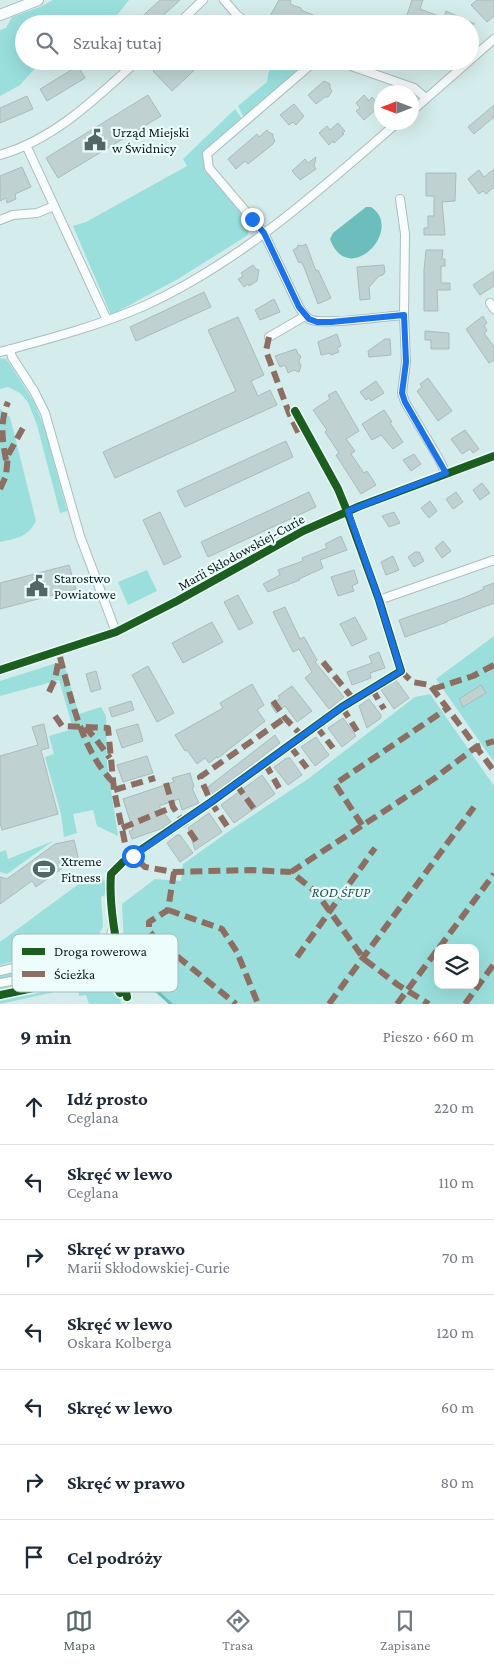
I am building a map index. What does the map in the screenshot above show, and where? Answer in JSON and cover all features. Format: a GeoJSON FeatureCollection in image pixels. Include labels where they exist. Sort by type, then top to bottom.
{"type":"FeatureCollection","features":[{"type":"Feature","properties":{"kind":"street"},"geometry":{"type":"LineString","coordinates":[[0,15],[38,0]]}},
{"type":"Feature","properties":{"kind":"street"},"geometry":{"type":"LineString","coordinates":[[187,15],[203,0]]}},
{"type":"Feature","properties":{"kind":"street"},"geometry":{"type":"LineString","coordinates":[[224,0],[237,15]]}},
{"type":"Feature","properties":{"kind":"street"},"geometry":{"type":"LineString","coordinates":[[479,52],[494,39]]}},
{"type":"Feature","properties":{"kind":"street"},"geometry":{"type":"LineString","coordinates":[[0,155],[26,146],[55,130],[85,108],[127,70]]}},
{"type":"Feature","properties":{"kind":"street"},"geometry":{"type":"LineString","coordinates":[[305,70],[207,154],[208,168],[264,233],[305,316],[317,322],[331,322],[404,315]]}},
{"type":"Feature","properties":{"kind":"street"},"geometry":{"type":"LineString","coordinates":[[363,70],[414,88],[426,98]]}},
{"type":"Feature","properties":{"kind":"street"},"geometry":{"type":"LineString","coordinates":[[419,104],[458,70]]}},
{"type":"Feature","properties":{"kind":"street"},"geometry":{"type":"LineString","coordinates":[[0,352],[107,320],[144,306],[185,285],[264,233],[298,208],[389,130]]}},
{"type":"Feature","properties":{"kind":"street"},"geometry":{"type":"LineString","coordinates":[[26,146],[107,320]]}},
{"type":"Feature","properties":{"kind":"street"},"geometry":{"type":"LineString","coordinates":[[400,199],[405,234],[404,315],[406,362],[402,393],[405,402],[446,473]]}},
{"type":"Feature","properties":{"kind":"street"},"geometry":{"type":"LineString","coordinates":[[0,220],[13,215],[37,213],[54,206]]}},
{"type":"Feature","properties":{"kind":"street"},"geometry":{"type":"LineString","coordinates":[[269,337],[305,316]]}},
{"type":"Feature","properties":{"kind":"street"},"geometry":{"type":"LineString","coordinates":[[10,349],[12,357],[34,391],[45,413],[80,536],[116,632]]}},
{"type":"Feature","properties":{"kind":"street"},"geometry":{"type":"LineString","coordinates":[[116,934],[110,882],[111,874],[116,868],[342,707],[401,671],[348,511],[295,411]]}},
{"type":"Feature","properties":{"kind":"street","name":"Marii Skłodowskiej-Curie"},"geometry":{"type":"LineString","coordinates":[[0,670],[116,632],[177,601],[303,531],[348,511],[494,456]]}},
{"type":"Feature","properties":{"kind":"street"},"geometry":{"type":"LineString","coordinates":[[379,600],[494,560]]}},
{"type":"Feature","properties":{"kind":"street"},"geometry":{"type":"LineString","coordinates":[[111,934],[114,924]]}},
{"type":"Feature","properties":{"kind":"street"},"geometry":{"type":"LineString","coordinates":[[126,992],[127,997]]}},
{"type":"Feature","properties":{"kind":"green space"},"geometry":{"type":"Polygon","coordinates":[[[53,0],[129,0],[117,15],[17,15],[53,0]]]}},
{"type":"Feature","properties":{"kind":"green space"},"geometry":{"type":"Polygon","coordinates":[[[15,16],[15,70],[33,70],[20,85],[0,96],[0,30],[6,28],[12,17],[15,16]]]}},
{"type":"Feature","properties":{"kind":"green space"},"geometry":{"type":"Polygon","coordinates":[[[269,70],[303,70],[244,118],[238,106],[267,82],[269,70]]]}},
{"type":"Feature","properties":{"kind":"green space"},"geometry":{"type":"Polygon","coordinates":[[[235,109],[245,123],[207,154],[204,170],[250,220],[248,235],[178,279],[111,315],[73,226],[86,222],[187,166],[183,159],[235,109]]]}},
{"type":"Feature","properties":{"kind":"green space"},"geometry":{"type":"Polygon","coordinates":[[[0,358],[6,359],[10,364],[34,402],[45,429],[67,511],[60,513],[37,425],[28,402],[20,393],[8,387],[0,389],[0,358]]]}},
{"type":"Feature","properties":{"kind":"green space"},"geometry":{"type":"Polygon","coordinates":[[[0,409],[10,417],[36,521],[33,527],[25,534],[0,542],[0,409]]]}},
{"type":"Feature","properties":{"kind":"green space"},"geometry":{"type":"Polygon","coordinates":[[[147,570],[157,591],[128,605],[118,582],[147,570]]]}},
{"type":"Feature","properties":{"kind":"green space"},"geometry":{"type":"Polygon","coordinates":[[[494,636],[494,762],[436,679],[494,636]]]}},
{"type":"Feature","properties":{"kind":"green space"},"geometry":{"type":"Polygon","coordinates":[[[63,661],[79,714],[101,707],[106,716],[107,764],[118,836],[97,826],[93,810],[73,814],[77,833],[64,837],[61,814],[45,757],[54,754],[49,736],[73,729],[59,680],[0,696],[0,681],[63,661]]]}},
{"type":"Feature","properties":{"kind":"green space","name":"ROD ŚFUP"},"geometry":{"type":"Polygon","coordinates":[[[430,694],[494,786],[494,1004],[169,1004],[155,992],[178,992],[178,934],[123,934],[122,904],[155,879],[181,881],[183,864],[308,779],[415,697],[430,694]]]}},
{"type":"Feature","properties":{"kind":"green space"},"geometry":{"type":"Polygon","coordinates":[[[53,841],[7,874],[0,872],[0,852],[6,850],[8,859],[53,841]]]}},
{"type":"Feature","properties":{"kind":"green space"},"geometry":{"type":"Polygon","coordinates":[[[97,877],[103,879],[107,894],[101,897],[103,927],[99,934],[12,934],[12,962],[0,965],[0,942],[80,883],[97,877]]]}},
{"type":"Feature","properties":{"kind":"green space"},"geometry":{"type":"Polygon","coordinates":[[[12,968],[12,976],[0,979],[0,971],[12,968]]]}},
{"type":"Feature","properties":{"kind":"green space"},"geometry":{"type":"Polygon","coordinates":[[[12,986],[14,992],[0,995],[0,988],[12,986]]]}},
{"type":"Feature","properties":{"kind":"green space"},"geometry":{"type":"Polygon","coordinates":[[[30,992],[55,992],[0,1004],[0,998],[30,992]]]}},
{"type":"Feature","properties":{"kind":"green space"},"geometry":{"type":"Polygon","coordinates":[[[79,992],[119,992],[121,1004],[89,1004],[86,995],[79,996],[79,992]]]}},
{"type":"Feature","properties":{"kind":"shaded area"},"geometry":{"type":"Polygon","coordinates":[[[366,207],[371,207],[380,217],[381,228],[378,240],[370,250],[360,257],[349,258],[338,253],[330,239],[333,233],[366,207]]]}},
{"type":"Feature","properties":{"kind":"building"},"geometry":{"type":"Polygon","coordinates":[[[160,0],[180,0],[164,15],[144,15],[160,0]]]}},
{"type":"Feature","properties":{"kind":"building"},"geometry":{"type":"Polygon","coordinates":[[[279,0],[291,0],[290,4],[313,15],[271,15],[279,0]]]}},
{"type":"Feature","properties":{"kind":"building"},"geometry":{"type":"Polygon","coordinates":[[[412,0],[423,0],[420,9],[436,15],[407,15],[412,0]]]}},
{"type":"Feature","properties":{"kind":"building"},"geometry":{"type":"Polygon","coordinates":[[[477,0],[494,0],[494,16],[487,22],[471,5],[477,0]]]}},
{"type":"Feature","properties":{"kind":"building"},"geometry":{"type":"Polygon","coordinates":[[[446,11],[455,15],[445,15],[446,11]]]}},
{"type":"Feature","properties":{"kind":"building"},"geometry":{"type":"Polygon","coordinates":[[[71,70],[80,70],[85,78],[47,101],[40,89],[71,70]]]}},
{"type":"Feature","properties":{"kind":"building"},"geometry":{"type":"Polygon","coordinates":[[[154,70],[194,70],[172,91],[154,70]]]}},
{"type":"Feature","properties":{"kind":"building"},"geometry":{"type":"Polygon","coordinates":[[[324,81],[330,84],[332,91],[328,97],[325,97],[316,104],[308,95],[324,81]]]}},
{"type":"Feature","properties":{"kind":"building"},"geometry":{"type":"Polygon","coordinates":[[[148,95],[161,116],[58,178],[46,158],[148,95]]]}},
{"type":"Feature","properties":{"kind":"building"},"geometry":{"type":"Polygon","coordinates":[[[364,95],[369,101],[372,97],[374,99],[374,111],[364,120],[356,111],[360,108],[356,103],[364,95]]]}},
{"type":"Feature","properties":{"kind":"building"},"geometry":{"type":"Polygon","coordinates":[[[27,96],[33,109],[0,123],[0,108],[27,96]]]}},
{"type":"Feature","properties":{"kind":"building"},"geometry":{"type":"Polygon","coordinates":[[[294,104],[304,116],[296,125],[293,122],[289,125],[280,115],[294,104]]]}},
{"type":"Feature","properties":{"kind":"building"},"geometry":{"type":"Polygon","coordinates":[[[494,105],[494,117],[474,134],[468,127],[494,105]]]}},
{"type":"Feature","properties":{"kind":"building"},"geometry":{"type":"Polygon","coordinates":[[[338,123],[345,131],[342,133],[344,134],[329,145],[319,133],[327,126],[330,130],[338,123]]]}},
{"type":"Feature","properties":{"kind":"building"},"geometry":{"type":"Polygon","coordinates":[[[267,130],[273,134],[275,140],[273,144],[248,164],[245,161],[236,169],[228,159],[257,134],[259,137],[267,130]]]}},
{"type":"Feature","properties":{"kind":"building"},"geometry":{"type":"Polygon","coordinates":[[[316,157],[314,166],[316,169],[300,180],[292,171],[305,159],[308,163],[316,157]]]}},
{"type":"Feature","properties":{"kind":"building"},"geometry":{"type":"Polygon","coordinates":[[[22,167],[31,187],[15,194],[16,199],[7,203],[6,198],[0,201],[0,176],[22,167]]]}},
{"type":"Feature","properties":{"kind":"building"},"geometry":{"type":"Polygon","coordinates":[[[494,169],[494,187],[486,194],[483,191],[479,194],[468,179],[479,170],[484,177],[494,169]]]}},
{"type":"Feature","properties":{"kind":"building"},"geometry":{"type":"Polygon","coordinates":[[[426,173],[456,173],[455,201],[442,202],[445,235],[424,235],[424,228],[428,228],[428,216],[434,216],[434,196],[426,196],[426,173]]]}},
{"type":"Feature","properties":{"kind":"building"},"geometry":{"type":"Polygon","coordinates":[[[306,244],[316,271],[318,270],[331,298],[318,304],[304,267],[301,262],[299,263],[293,250],[298,245],[306,244]]]}},
{"type":"Feature","properties":{"kind":"building"},"geometry":{"type":"Polygon","coordinates":[[[426,250],[443,250],[442,259],[445,259],[445,266],[441,266],[441,283],[450,283],[450,290],[437,290],[438,311],[424,311],[426,250]]]}},
{"type":"Feature","properties":{"kind":"building"},"geometry":{"type":"Polygon","coordinates":[[[253,265],[259,270],[257,281],[244,287],[238,279],[243,276],[241,273],[253,265]]]}},
{"type":"Feature","properties":{"kind":"building"},"geometry":{"type":"Polygon","coordinates":[[[384,265],[385,272],[383,275],[379,276],[369,287],[370,299],[360,300],[357,267],[384,265]]]}},
{"type":"Feature","properties":{"kind":"building"},"geometry":{"type":"Polygon","coordinates":[[[494,271],[494,286],[480,295],[473,285],[494,271]]]}},
{"type":"Feature","properties":{"kind":"building"},"geometry":{"type":"Polygon","coordinates":[[[204,292],[211,307],[136,341],[130,327],[204,292]]]}},
{"type":"Feature","properties":{"kind":"building"},"geometry":{"type":"Polygon","coordinates":[[[274,299],[280,312],[260,320],[255,310],[274,299]]]}},
{"type":"Feature","properties":{"kind":"building"},"geometry":{"type":"Polygon","coordinates":[[[483,316],[487,323],[484,325],[487,331],[484,333],[494,347],[494,360],[489,363],[466,329],[483,316]]]}},
{"type":"Feature","properties":{"kind":"building"},"geometry":{"type":"Polygon","coordinates":[[[238,317],[264,375],[251,381],[258,396],[270,390],[277,405],[115,478],[103,452],[236,391],[208,330],[238,317]]]}},
{"type":"Feature","properties":{"kind":"building"},"geometry":{"type":"Polygon","coordinates":[[[425,331],[449,333],[449,349],[431,349],[431,340],[425,340],[425,331]]]}},
{"type":"Feature","properties":{"kind":"building"},"geometry":{"type":"Polygon","coordinates":[[[337,334],[341,346],[337,348],[339,352],[331,355],[331,353],[321,355],[318,342],[337,334]]]}},
{"type":"Feature","properties":{"kind":"building"},"geometry":{"type":"Polygon","coordinates":[[[385,339],[390,339],[391,355],[369,357],[368,351],[385,339]]]}},
{"type":"Feature","properties":{"kind":"building"},"geometry":{"type":"Polygon","coordinates":[[[296,349],[301,356],[299,372],[294,370],[288,373],[285,365],[280,367],[275,356],[296,349]]]}},
{"type":"Feature","properties":{"kind":"building"},"geometry":{"type":"Polygon","coordinates":[[[428,378],[452,411],[438,421],[417,391],[422,387],[420,384],[428,378]]]}},
{"type":"Feature","properties":{"kind":"building"},"geometry":{"type":"Polygon","coordinates":[[[376,381],[384,393],[371,401],[369,398],[366,400],[360,392],[376,381]]]}},
{"type":"Feature","properties":{"kind":"building"},"geometry":{"type":"Polygon","coordinates":[[[336,391],[359,431],[346,439],[355,451],[351,454],[364,473],[367,471],[376,485],[361,494],[336,455],[339,453],[325,432],[327,430],[313,410],[330,399],[328,395],[336,391]]]}},
{"type":"Feature","properties":{"kind":"building"},"geometry":{"type":"Polygon","coordinates":[[[384,410],[403,442],[393,449],[381,435],[372,440],[362,424],[384,410]]]}},
{"type":"Feature","properties":{"kind":"building"},"geometry":{"type":"Polygon","coordinates":[[[465,430],[479,449],[473,453],[470,449],[462,454],[451,439],[465,430]]]}},
{"type":"Feature","properties":{"kind":"building"},"geometry":{"type":"Polygon","coordinates":[[[286,441],[293,457],[185,507],[177,491],[286,441]]]}},
{"type":"Feature","properties":{"kind":"building"},"geometry":{"type":"Polygon","coordinates":[[[414,454],[421,464],[411,471],[403,460],[414,454]]]}},
{"type":"Feature","properties":{"kind":"building"},"geometry":{"type":"Polygon","coordinates":[[[482,483],[490,493],[480,500],[473,490],[482,483]]]}},
{"type":"Feature","properties":{"kind":"building"},"geometry":{"type":"Polygon","coordinates":[[[309,492],[316,507],[208,557],[201,542],[309,492]]]}},
{"type":"Feature","properties":{"kind":"building"},"geometry":{"type":"Polygon","coordinates":[[[456,492],[463,502],[453,509],[446,499],[456,492]]]}},
{"type":"Feature","properties":{"kind":"building"},"geometry":{"type":"Polygon","coordinates":[[[430,501],[437,511],[429,518],[421,508],[430,501]]]}},
{"type":"Feature","properties":{"kind":"building"},"geometry":{"type":"Polygon","coordinates":[[[160,512],[181,557],[164,565],[143,520],[160,512]]]}},
{"type":"Feature","properties":{"kind":"building"},"geometry":{"type":"Polygon","coordinates":[[[394,512],[400,523],[389,527],[382,516],[394,512]]]}},
{"type":"Feature","properties":{"kind":"building"},"geometry":{"type":"Polygon","coordinates":[[[341,536],[347,550],[320,560],[323,568],[300,580],[268,592],[263,584],[280,575],[278,570],[303,561],[302,558],[327,548],[325,544],[341,536]]]}},
{"type":"Feature","properties":{"kind":"building"},"geometry":{"type":"Polygon","coordinates":[[[443,541],[451,551],[442,558],[435,548],[443,541]]]}},
{"type":"Feature","properties":{"kind":"building"},"geometry":{"type":"Polygon","coordinates":[[[415,552],[419,552],[424,561],[414,567],[408,557],[415,552]]]}},
{"type":"Feature","properties":{"kind":"building"},"geometry":{"type":"Polygon","coordinates":[[[393,556],[399,570],[386,575],[381,562],[393,556]]]}},
{"type":"Feature","properties":{"kind":"building","name":"Starostwo Powiatowe"},"geometry":{"type":"Polygon","coordinates":[[[69,565],[76,589],[0,609],[0,583],[69,565]]]}},
{"type":"Feature","properties":{"kind":"building"},"geometry":{"type":"Polygon","coordinates":[[[354,570],[358,583],[352,586],[354,591],[338,596],[331,577],[354,570]]]}},
{"type":"Feature","properties":{"kind":"building"},"geometry":{"type":"Polygon","coordinates":[[[494,583],[494,603],[405,637],[399,620],[463,598],[494,583]]]}},
{"type":"Feature","properties":{"kind":"building"},"geometry":{"type":"Polygon","coordinates":[[[238,595],[253,623],[239,630],[224,602],[238,595]]]}},
{"type":"Feature","properties":{"kind":"building"},"geometry":{"type":"Polygon","coordinates":[[[285,607],[300,639],[304,637],[317,660],[315,662],[344,697],[329,709],[305,678],[312,672],[299,649],[293,652],[273,612],[285,607]]]}},
{"type":"Feature","properties":{"kind":"building"},"geometry":{"type":"Polygon","coordinates":[[[355,617],[367,639],[352,646],[340,624],[355,617]]]}},
{"type":"Feature","properties":{"kind":"building"},"geometry":{"type":"Polygon","coordinates":[[[212,622],[223,642],[183,663],[172,643],[212,622]]]}},
{"type":"Feature","properties":{"kind":"building"},"geometry":{"type":"Polygon","coordinates":[[[379,652],[385,668],[370,673],[371,678],[352,685],[347,672],[372,663],[369,656],[379,652]]]}},
{"type":"Feature","properties":{"kind":"building"},"geometry":{"type":"Polygon","coordinates":[[[148,666],[174,713],[157,722],[132,675],[148,666]]]}},
{"type":"Feature","properties":{"kind":"building"},"geometry":{"type":"Polygon","coordinates":[[[96,671],[101,689],[91,692],[86,674],[96,671]]]}},
{"type":"Feature","properties":{"kind":"building"},"geometry":{"type":"Polygon","coordinates":[[[396,680],[409,698],[394,709],[381,690],[396,680]]]}},
{"type":"Feature","properties":{"kind":"building"},"geometry":{"type":"Polygon","coordinates":[[[252,684],[264,705],[257,710],[265,721],[218,758],[209,763],[205,758],[197,764],[187,750],[185,751],[175,735],[223,708],[220,703],[252,684]]]}},
{"type":"Feature","properties":{"kind":"building"},"geometry":{"type":"Polygon","coordinates":[[[481,685],[486,693],[463,707],[459,699],[481,685]]]}},
{"type":"Feature","properties":{"kind":"building"},"geometry":{"type":"Polygon","coordinates":[[[292,686],[312,711],[297,722],[285,706],[276,713],[271,705],[280,698],[278,696],[292,686]]]}},
{"type":"Feature","properties":{"kind":"building"},"geometry":{"type":"Polygon","coordinates":[[[369,699],[381,715],[381,718],[367,728],[359,706],[369,699]]]}},
{"type":"Feature","properties":{"kind":"building"},"geometry":{"type":"Polygon","coordinates":[[[131,701],[134,710],[112,717],[109,708],[131,701]]]}},
{"type":"Feature","properties":{"kind":"building"},"geometry":{"type":"Polygon","coordinates":[[[343,718],[356,736],[342,747],[328,728],[343,718]]]}},
{"type":"Feature","properties":{"kind":"building"},"geometry":{"type":"Polygon","coordinates":[[[44,724],[49,748],[41,750],[58,814],[2,830],[0,823],[0,756],[38,745],[32,727],[44,724]]]}},
{"type":"Feature","properties":{"kind":"building"},"geometry":{"type":"Polygon","coordinates":[[[138,724],[143,741],[122,748],[116,730],[138,724]]]}},
{"type":"Feature","properties":{"kind":"building"},"geometry":{"type":"Polygon","coordinates":[[[275,735],[280,743],[213,794],[208,787],[275,735]]]}},
{"type":"Feature","properties":{"kind":"building"},"geometry":{"type":"Polygon","coordinates":[[[316,737],[329,755],[315,766],[301,747],[316,737]]]}},
{"type":"Feature","properties":{"kind":"building"},"geometry":{"type":"Polygon","coordinates":[[[147,756],[153,773],[123,782],[117,765],[147,756]]]}},
{"type":"Feature","properties":{"kind":"building"},"geometry":{"type":"Polygon","coordinates":[[[290,758],[302,775],[288,785],[274,767],[290,758]]]}},
{"type":"Feature","properties":{"kind":"building"},"geometry":{"type":"Polygon","coordinates":[[[190,773],[194,787],[192,788],[199,803],[182,810],[179,799],[159,806],[171,822],[163,828],[132,839],[129,831],[133,830],[123,799],[174,782],[172,778],[190,773]]]}},
{"type":"Feature","properties":{"kind":"building"},"geometry":{"type":"Polygon","coordinates":[[[262,775],[275,794],[234,823],[221,805],[262,775]]]}},
{"type":"Feature","properties":{"kind":"building"},"geometry":{"type":"Polygon","coordinates":[[[209,813],[222,832],[195,850],[188,828],[209,813]]]}},
{"type":"Feature","properties":{"kind":"building"},"geometry":{"type":"Polygon","coordinates":[[[177,835],[180,835],[193,853],[180,862],[167,843],[177,835]]]}},
{"type":"Feature","properties":{"kind":"building"},"geometry":{"type":"Polygon","coordinates":[[[74,840],[78,857],[36,887],[32,881],[0,904],[0,877],[7,879],[55,844],[74,840]]]}},
{"type":"Feature","properties":{"kind":"waterway"},"geometry":{"type":"LineString","coordinates":[[158,992],[171,1004]]}},
{"type":"Feature","properties":{"kind":"marked path"},"geometry":{"type":"LineString","coordinates":[[269,337],[266,351],[289,413],[300,436]]}},
{"type":"Feature","properties":{"kind":"marked path"},"geometry":{"type":"LineString","coordinates":[[6,460],[2,430],[8,402]]}},
{"type":"Feature","properties":{"kind":"marked path"},"geometry":{"type":"LineString","coordinates":[[0,489],[6,476],[8,455],[24,426]]}},
{"type":"Feature","properties":{"kind":"marked path"},"geometry":{"type":"LineString","coordinates":[[60,657],[79,724],[94,756],[114,783]]}},
{"type":"Feature","properties":{"kind":"marked path"},"geometry":{"type":"LineString","coordinates":[[49,692],[55,679],[59,659]]}},
{"type":"Feature","properties":{"kind":"marked path"},"geometry":{"type":"LineString","coordinates":[[323,662],[354,700]]}},
{"type":"Feature","properties":{"kind":"marked path"},"geometry":{"type":"LineString","coordinates":[[433,689],[473,676],[494,665]]}},
{"type":"Feature","properties":{"kind":"marked path"},"geometry":{"type":"LineString","coordinates":[[401,671],[412,682],[430,685],[494,771]]}},
{"type":"Feature","properties":{"kind":"marked path"},"geometry":{"type":"LineString","coordinates":[[372,689],[384,709]]}},
{"type":"Feature","properties":{"kind":"marked path"},"geometry":{"type":"LineString","coordinates":[[273,701],[285,718],[302,736]]}},
{"type":"Feature","properties":{"kind":"marked path"},"geometry":{"type":"LineString","coordinates":[[342,707],[357,731]]}},
{"type":"Feature","properties":{"kind":"marked path"},"geometry":{"type":"LineString","coordinates":[[362,825],[335,784],[448,708]]}},
{"type":"Feature","properties":{"kind":"marked path"},"geometry":{"type":"LineString","coordinates":[[55,716],[62,726],[108,728],[114,790],[125,843],[133,856],[145,867],[174,872],[251,870],[291,872],[316,892],[364,959],[398,985],[429,1004]]}},
{"type":"Feature","properties":{"kind":"marked path"},"geometry":{"type":"LineString","coordinates":[[227,826],[211,802],[200,777],[285,718]]}},
{"type":"Feature","properties":{"kind":"marked path"},"geometry":{"type":"LineString","coordinates":[[316,726],[333,748]]}},
{"type":"Feature","properties":{"kind":"marked path"},"geometry":{"type":"LineString","coordinates":[[85,727],[110,758]]}},
{"type":"Feature","properties":{"kind":"marked path"},"geometry":{"type":"LineString","coordinates":[[291,872],[435,778],[476,747],[494,741]]}},
{"type":"Feature","properties":{"kind":"marked path"},"geometry":{"type":"LineString","coordinates":[[290,746],[307,768]]}},
{"type":"Feature","properties":{"kind":"marked path"},"geometry":{"type":"LineString","coordinates":[[265,763],[279,788]]}},
{"type":"Feature","properties":{"kind":"marked path"},"geometry":{"type":"LineString","coordinates":[[114,790],[155,778]]}},
{"type":"Feature","properties":{"kind":"marked path"},"geometry":{"type":"LineString","coordinates":[[166,783],[173,807],[199,845]]}},
{"type":"Feature","properties":{"kind":"marked path"},"geometry":{"type":"LineString","coordinates":[[236,784],[254,809]]}},
{"type":"Feature","properties":{"kind":"marked path"},"geometry":{"type":"LineString","coordinates":[[122,828],[173,807]]}},
{"type":"Feature","properties":{"kind":"marked path"},"geometry":{"type":"LineString","coordinates":[[329,1004],[474,807]]}},
{"type":"Feature","properties":{"kind":"marked path"},"geometry":{"type":"LineString","coordinates":[[297,957],[375,848]]}},
{"type":"Feature","properties":{"kind":"marked path"},"geometry":{"type":"LineString","coordinates":[[152,934],[149,931],[149,922],[168,910],[174,872]]}},
{"type":"Feature","properties":{"kind":"marked path"},"geometry":{"type":"LineString","coordinates":[[442,944],[494,874]]}},
{"type":"Feature","properties":{"kind":"marked path"},"geometry":{"type":"LineString","coordinates":[[168,910],[222,929],[237,952],[258,1004]]}},
{"type":"Feature","properties":{"kind":"marked path"},"geometry":{"type":"LineString","coordinates":[[397,1004],[434,954]]}},
{"type":"Feature","properties":{"kind":"marked path"},"geometry":{"type":"LineString","coordinates":[[178,957],[236,1004]]}},
{"type":"Feature","properties":{"kind":"marked path"},"geometry":{"type":"LineString","coordinates":[[465,1004],[494,964]]}},
{"type":"Feature","properties":{"kind":"cycle path"},"geometry":{"type":"LineString","coordinates":[[115,934],[111,904],[111,874],[123,862],[211,802],[342,707],[401,671],[379,600],[347,511],[338,489],[295,411]]}},
{"type":"Feature","properties":{"kind":"cycle path"},"geometry":{"type":"LineString","coordinates":[[0,670],[116,632],[177,601],[303,531],[360,506],[494,456]]}},
{"type":"Feature","properties":{"kind":"cycle path"},"geometry":{"type":"LineString","coordinates":[[0,995],[14,992]]}},
{"type":"Feature","properties":{"kind":"cycle path"},"geometry":{"type":"LineString","coordinates":[[126,992],[127,997]]}},
{"type":"Feature","properties":{"kind":"place","name":"Urząd Miejski w Świdnicy"},"geometry":{"type":"Point","coordinates":[95,140]}},
{"type":"Feature","properties":{"kind":"place","name":"Starostwo Powiatowe"},"geometry":{"type":"Point","coordinates":[37,586]}},
{"type":"Feature","properties":{"kind":"place","name":"Xtreme Fitness"},"geometry":{"type":"Point","coordinates":[44,869]}},
{"type":"Feature","properties":{"kind":"route"},"geometry":{"type":"LineString","coordinates":[[133,856],[290,746],[342,707],[401,671],[348,511],[446,473],[405,402],[402,393],[406,362],[404,315],[331,322],[317,322],[309,319],[299,307],[264,233],[252,219]]}}]}
